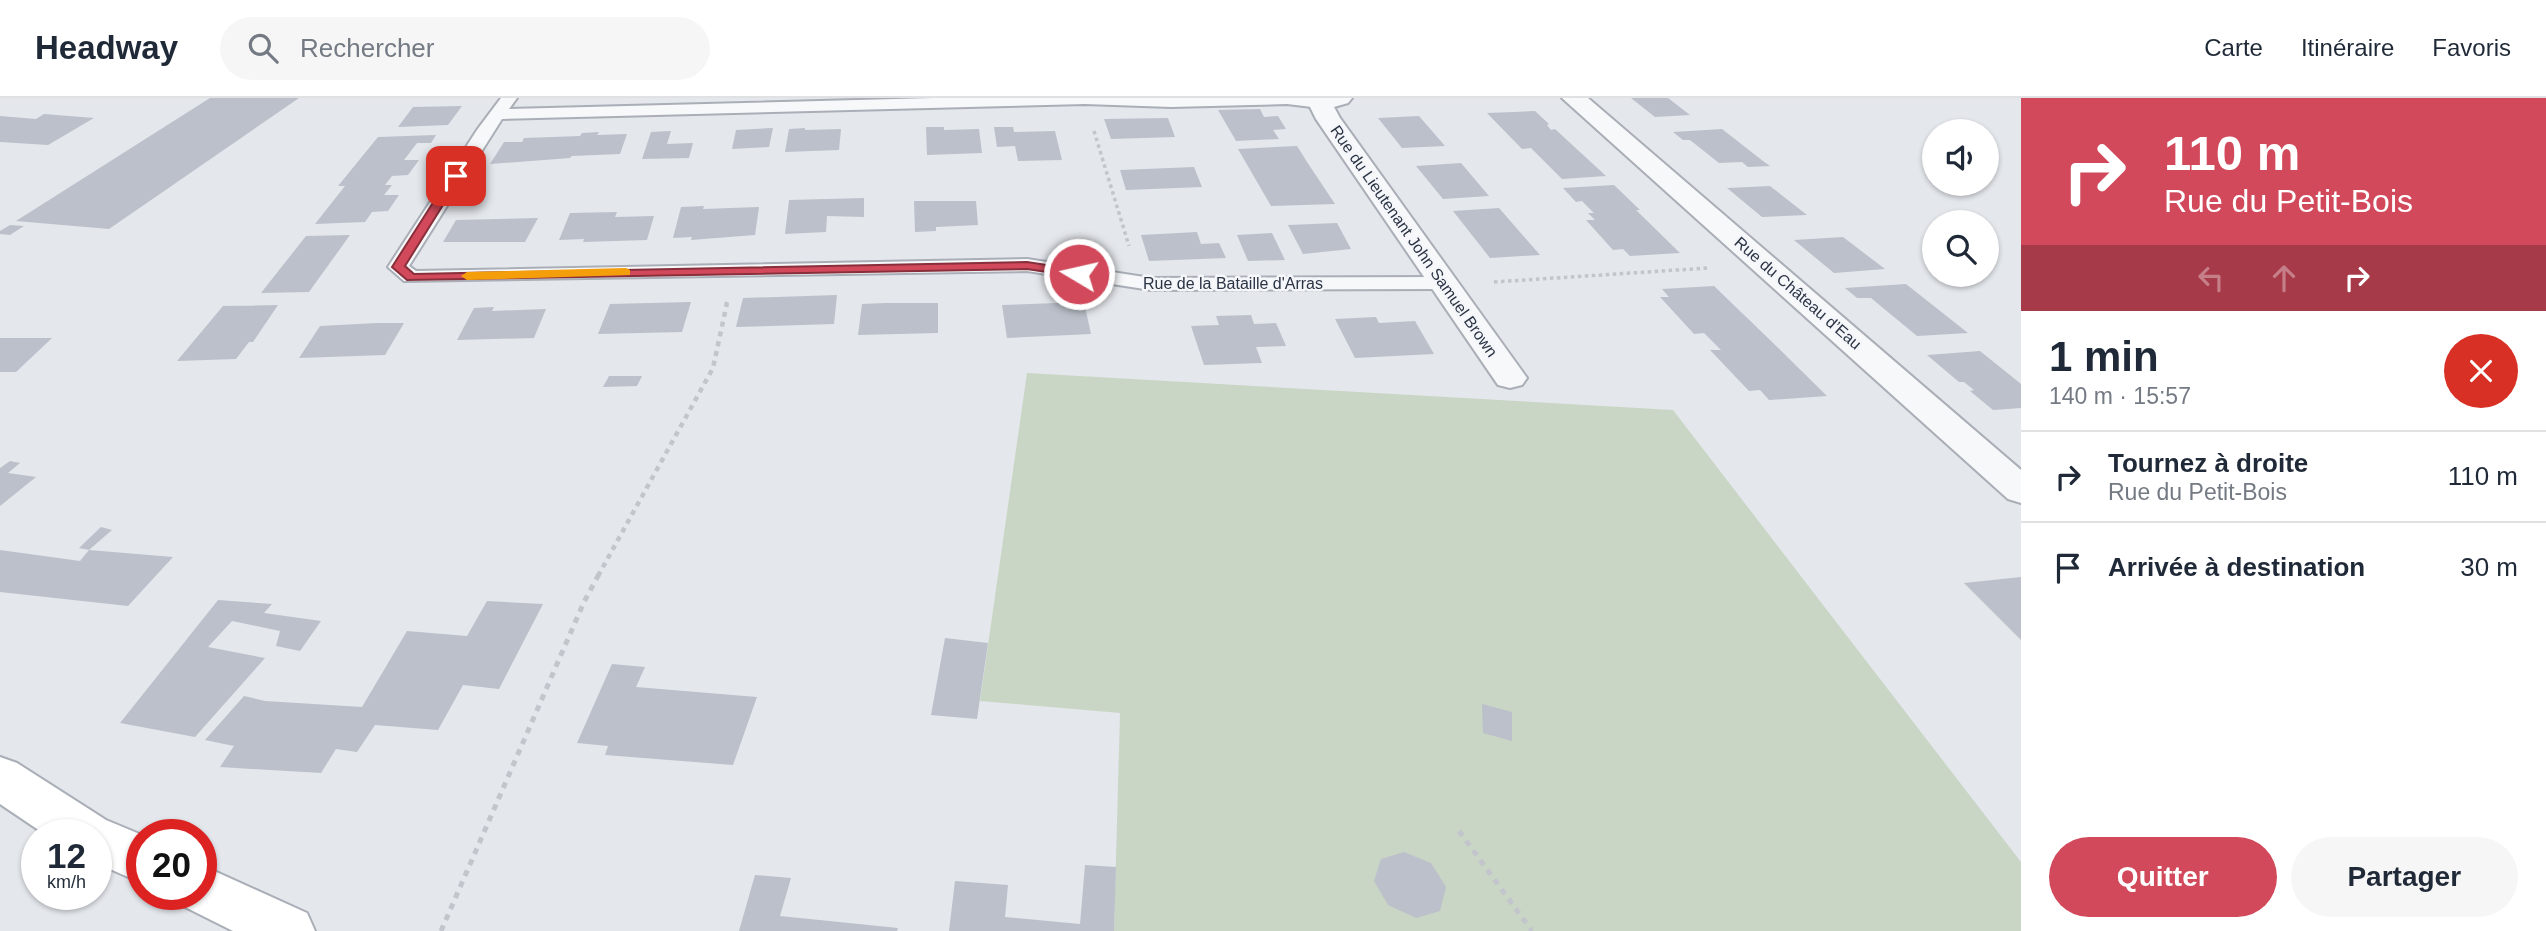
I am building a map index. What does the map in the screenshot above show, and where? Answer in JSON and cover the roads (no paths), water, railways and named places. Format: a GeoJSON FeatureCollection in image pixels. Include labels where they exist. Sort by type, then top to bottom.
{"type":"FeatureCollection","features":[{"type":"Feature","properties":{"kind":"street","name":"Rue du Château d’Eau"},"geometry":{"type":"LineString","coordinates":[[1574,98],[2021,490]]}},
{"type":"Feature","properties":{"kind":"street","name":"Rue du Lieutenant John Samuel Brown"},"geometry":{"type":"LineString","coordinates":[[1330,101],[1443,283],[1510,378]]}},
{"type":"Feature","properties":{"kind":"street"},"geometry":{"type":"LineString","coordinates":[[0,778],[63,819]]}},
{"type":"Feature","properties":{"kind":"street"},"geometry":{"type":"LineString","coordinates":[[217,897],[288,931]]}},
{"type":"Feature","properties":{"kind":"lane"},"geometry":{"type":"LineString","coordinates":[[497,114],[509,98]]}},
{"type":"Feature","properties":{"kind":"lane"},"geometry":{"type":"LineString","coordinates":[[497,114],[1085,99],[1171,102],[1287,99],[1330,101]]}},
{"type":"Feature","properties":{"kind":"lane","name":"Rue de la Bataille d'Arras"},"geometry":{"type":"LineString","coordinates":[[497,114],[398,267],[411,278],[1027,265],[1129,282],[1443,283]]}}]}
